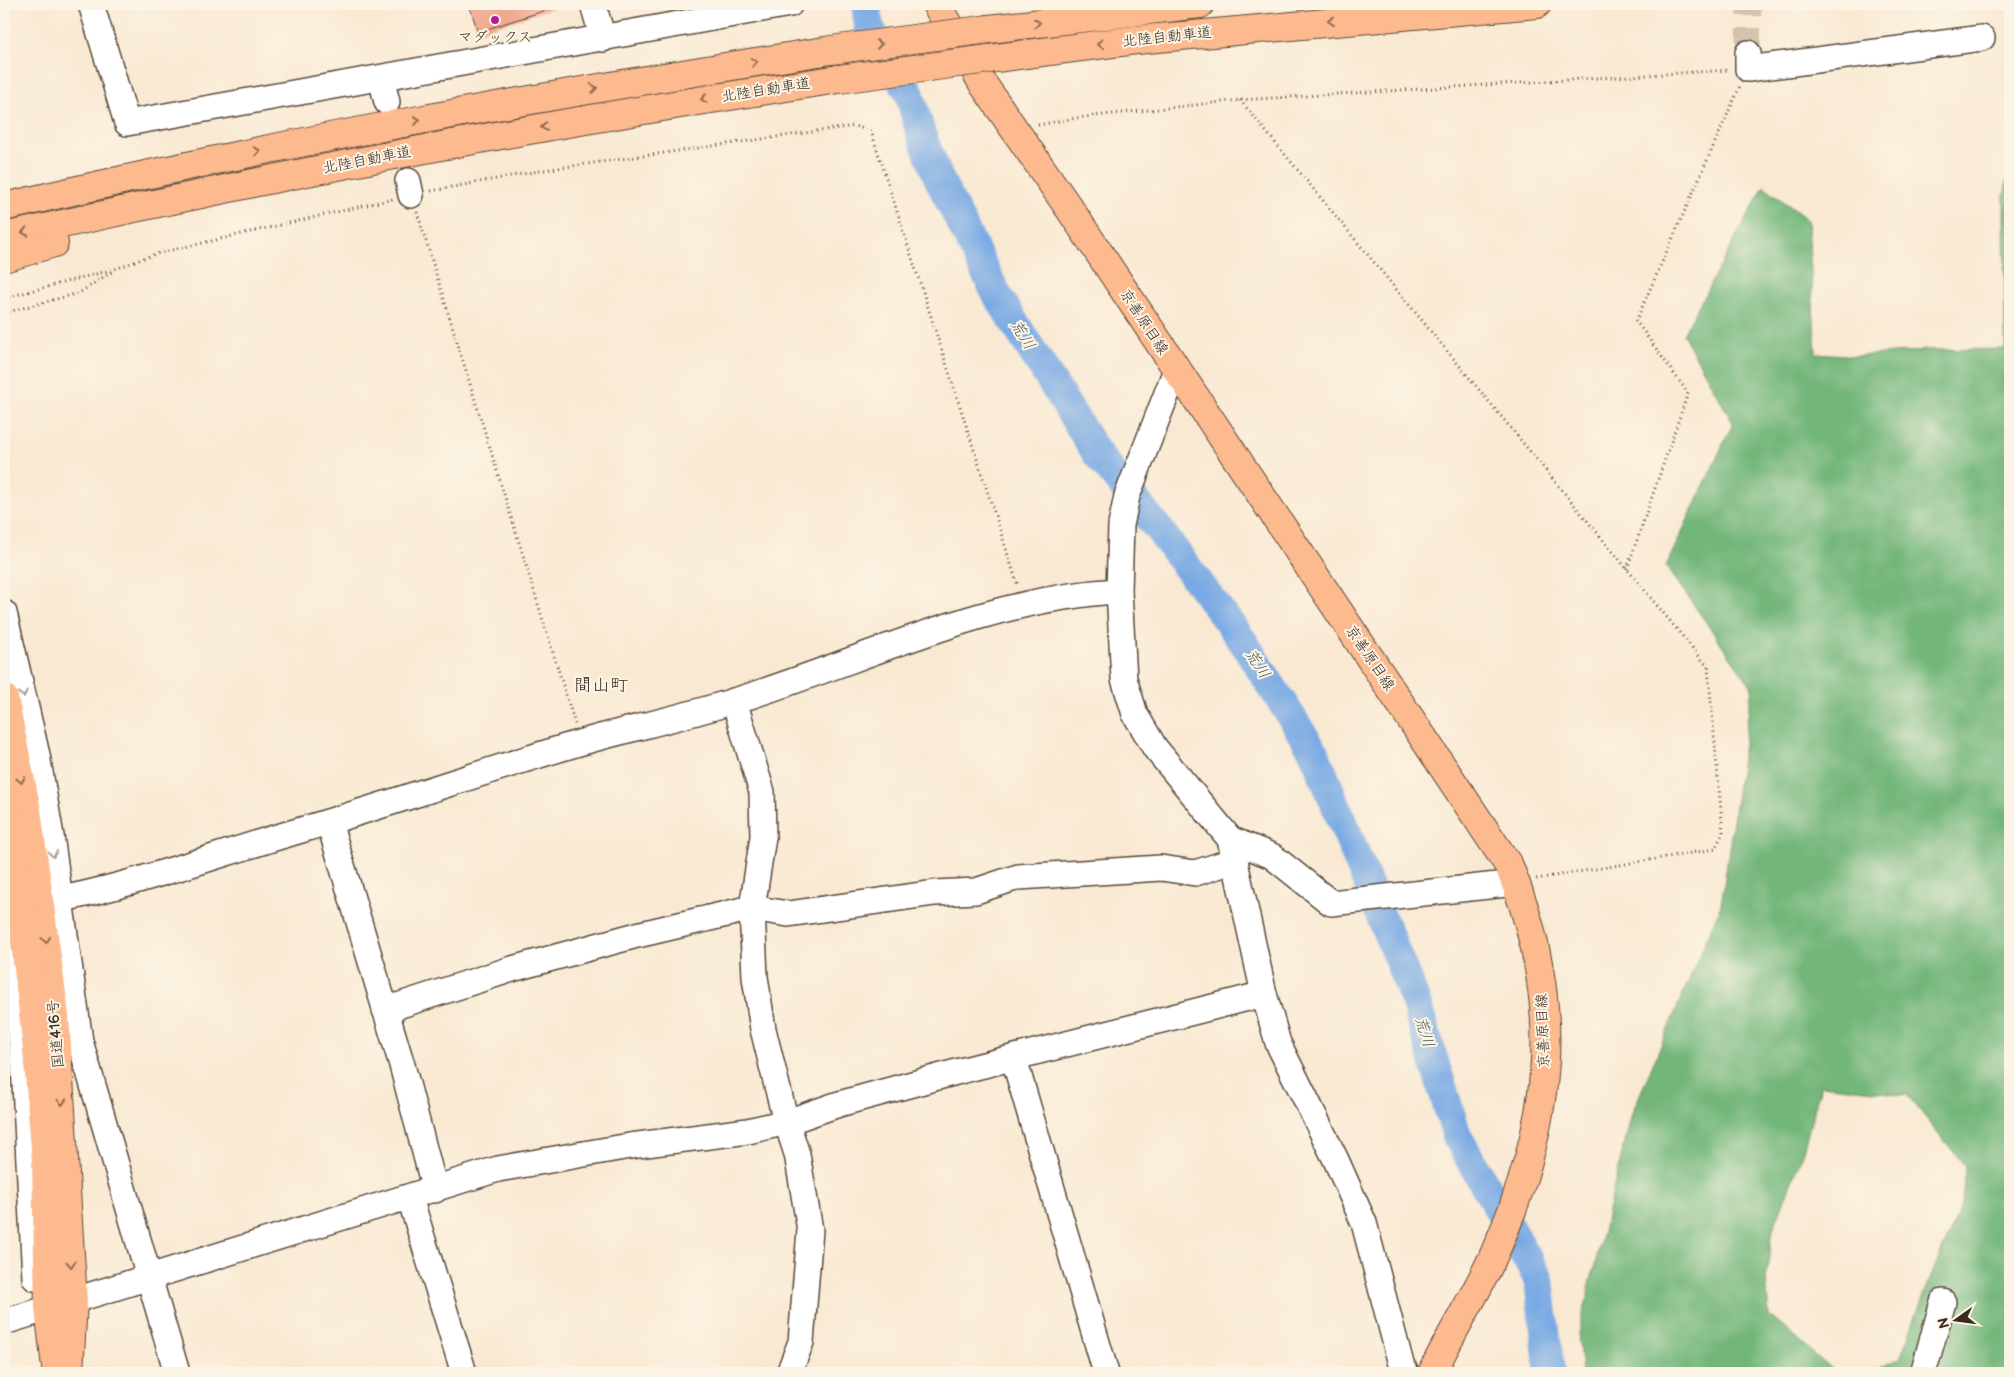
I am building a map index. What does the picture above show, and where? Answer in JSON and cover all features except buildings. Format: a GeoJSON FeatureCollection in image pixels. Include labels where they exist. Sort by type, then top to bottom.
{"type":"FeatureCollection","features":[{"type":"Feature","properties":{"kind":"main road","name":"京善原目線"},"geometry":{"type":"LineString","coordinates":[[936,4],[983,84],[1509,866],[1516,882],[1530,929],[1540,975],[1546,1054],[1537,1131],[1517,1197],[1477,1289],[1432,1373]]}},
{"type":"Feature","properties":{"kind":"main road","name":"北陸自動車道"},"geometry":{"type":"LineString","coordinates":[[4,207],[210,160],[566,93],[831,50],[1200,4]]}},
{"type":"Feature","properties":{"kind":"main road","name":"北陸自動車道"},"geometry":{"type":"LineString","coordinates":[[4,237],[208,191],[377,157],[701,99],[1156,38],[1537,4]]}},
{"type":"Feature","properties":{"kind":"main road"},"geometry":{"type":"LineString","coordinates":[[4,258],[218,196],[377,157]]}},
{"type":"Feature","properties":{"kind":"main road"},"geometry":{"type":"LineString","coordinates":[[4,197],[98,178],[210,160]]}},
{"type":"Feature","properties":{"kind":"main road","name":"国道416号"},"geometry":{"type":"LineString","coordinates":[[4,698],[27,811],[26,904],[46,1161],[57,1373]]}},
{"type":"Feature","properties":{"kind":"main road","name":"国道416号"},"geometry":{"type":"LineString","coordinates":[[4,807],[26,904]]}},
{"type":"Feature","properties":{"kind":"main road"},"geometry":{"type":"LineString","coordinates":[[47,1373],[53,1307]]}},
{"type":"Feature","properties":{"kind":"main road"},"geometry":{"type":"LineString","coordinates":[[53,1307],[80,1373]]}},
{"type":"Feature","properties":{"kind":"main road","name":"国道416号"},"geometry":{"type":"LineString","coordinates":[[53,1307],[69,1373]]}},
{"type":"Feature","properties":{"kind":"street"},"geometry":{"type":"LineString","coordinates":[[91,4],[127,123],[790,4]]}},
{"type":"Feature","properties":{"kind":"street"},"geometry":{"type":"LineString","coordinates":[[593,4],[603,39]]}},
{"type":"Feature","properties":{"kind":"street"},"geometry":{"type":"LineString","coordinates":[[1748,61],[1982,38]]}},
{"type":"Feature","properties":{"kind":"street"},"geometry":{"type":"LineString","coordinates":[[381,78],[387,102]]}},
{"type":"Feature","properties":{"kind":"street"},"geometry":{"type":"LineString","coordinates":[[1176,370],[1127,496],[1120,525],[1119,591],[1124,679],[1135,714],[1155,748],[1233,849],[1264,994],[1278,1044],[1336,1160],[1364,1223],[1401,1364],[1406,1373]]}},
{"type":"Feature","properties":{"kind":"street"},"geometry":{"type":"LineString","coordinates":[[26,904],[329,822],[581,743],[734,701],[914,637],[1024,604],[1086,593],[1119,591]]}},
{"type":"Feature","properties":{"kind":"street"},"geometry":{"type":"LineString","coordinates":[[4,613],[37,755],[26,904],[80,1041],[177,1373]]}},
{"type":"Feature","properties":{"kind":"street"},"geometry":{"type":"LineString","coordinates":[[734,701],[762,792],[763,837],[752,908],[755,977],[763,1029],[797,1154],[810,1230],[801,1342],[789,1373]]}},
{"type":"Feature","properties":{"kind":"street"},"geometry":{"type":"LineString","coordinates":[[329,822],[385,1010],[435,1190]]}},
{"type":"Feature","properties":{"kind":"street"},"geometry":{"type":"LineString","coordinates":[[385,1010],[512,969],[637,935],[752,908],[788,914],[935,893],[976,891],[1018,877],[1161,868],[1195,873],[1233,849],[1272,856],[1331,902],[1516,882]]}},
{"type":"Feature","properties":{"kind":"street"},"geometry":{"type":"LineString","coordinates":[[4,1322],[410,1198],[498,1169],[630,1146],[748,1131],[787,1122],[839,1104],[960,1070],[1014,1059],[1264,994]]}},
{"type":"Feature","properties":{"kind":"street"},"geometry":{"type":"LineString","coordinates":[[1014,1059],[1106,1373]]}},
{"type":"Feature","properties":{"kind":"street"},"geometry":{"type":"LineString","coordinates":[[410,1198],[464,1373]]}},
{"type":"Feature","properties":{"kind":"street"},"geometry":{"type":"LineString","coordinates":[[1923,1373],[1943,1302]]}},
{"type":"Feature","properties":{"kind":"path"},"geometry":{"type":"LineString","coordinates":[[1015,130],[1076,118],[1240,100],[1748,61],[1636,321],[1688,393],[1628,569]]}},
{"type":"Feature","properties":{"kind":"path"},"geometry":{"type":"LineString","coordinates":[[1240,100],[1708,667],[1723,833],[1715,849],[1516,882]]}},
{"type":"Feature","properties":{"kind":"path"},"geometry":{"type":"LineString","coordinates":[[4,298],[115,269],[155,254],[410,188],[854,126],[871,131],[1024,604]]}},
{"type":"Feature","properties":{"kind":"path"},"geometry":{"type":"LineString","coordinates":[[410,188],[581,743]]}},
{"type":"Feature","properties":{"kind":"path"},"geometry":{"type":"LineString","coordinates":[[4,313],[79,293],[115,269]]}},
{"type":"Feature","properties":{"kind":"green space"},"geometry":{"type":"Polygon","coordinates":[[[2010,163],[2010,1373],[1871,1373],[1900,1358],[1931,1276],[1962,1204],[1965,1166],[1907,1095],[1821,1085],[1801,1158],[1773,1230],[1766,1277],[1769,1315],[1836,1373],[1582,1373],[1578,1334],[1632,1113],[1721,905],[1752,687],[1666,566],[1733,423],[1683,334],[1764,186],[1808,220],[1816,353],[1858,356],[1928,350],[2005,349],[2004,195],[2010,163]]]}},
{"type":"Feature","properties":{"kind":"waterway","name":"荒川"},"geometry":{"type":"LineString","coordinates":[[866,4],[869,27],[909,92],[921,134],[939,179],[997,295],[1097,454],[1160,531],[1244,643],[1314,752],[1415,1000],[1457,1136],[1539,1280],[1550,1373]]}},
{"type":"Feature","properties":{"kind":"tunnel"},"geometry":{"type":"LineString","coordinates":[[1748,53],[1749,4]]}},
{"type":"Feature","properties":{"kind":"place","name":"マダックス"},"geometry":{"type":"Point","coordinates":[495,20]}},
{"type":"Feature","properties":{"kind":"district","name":"間山町"},"geometry":{"type":"Point","coordinates":[601,685]}}]}
